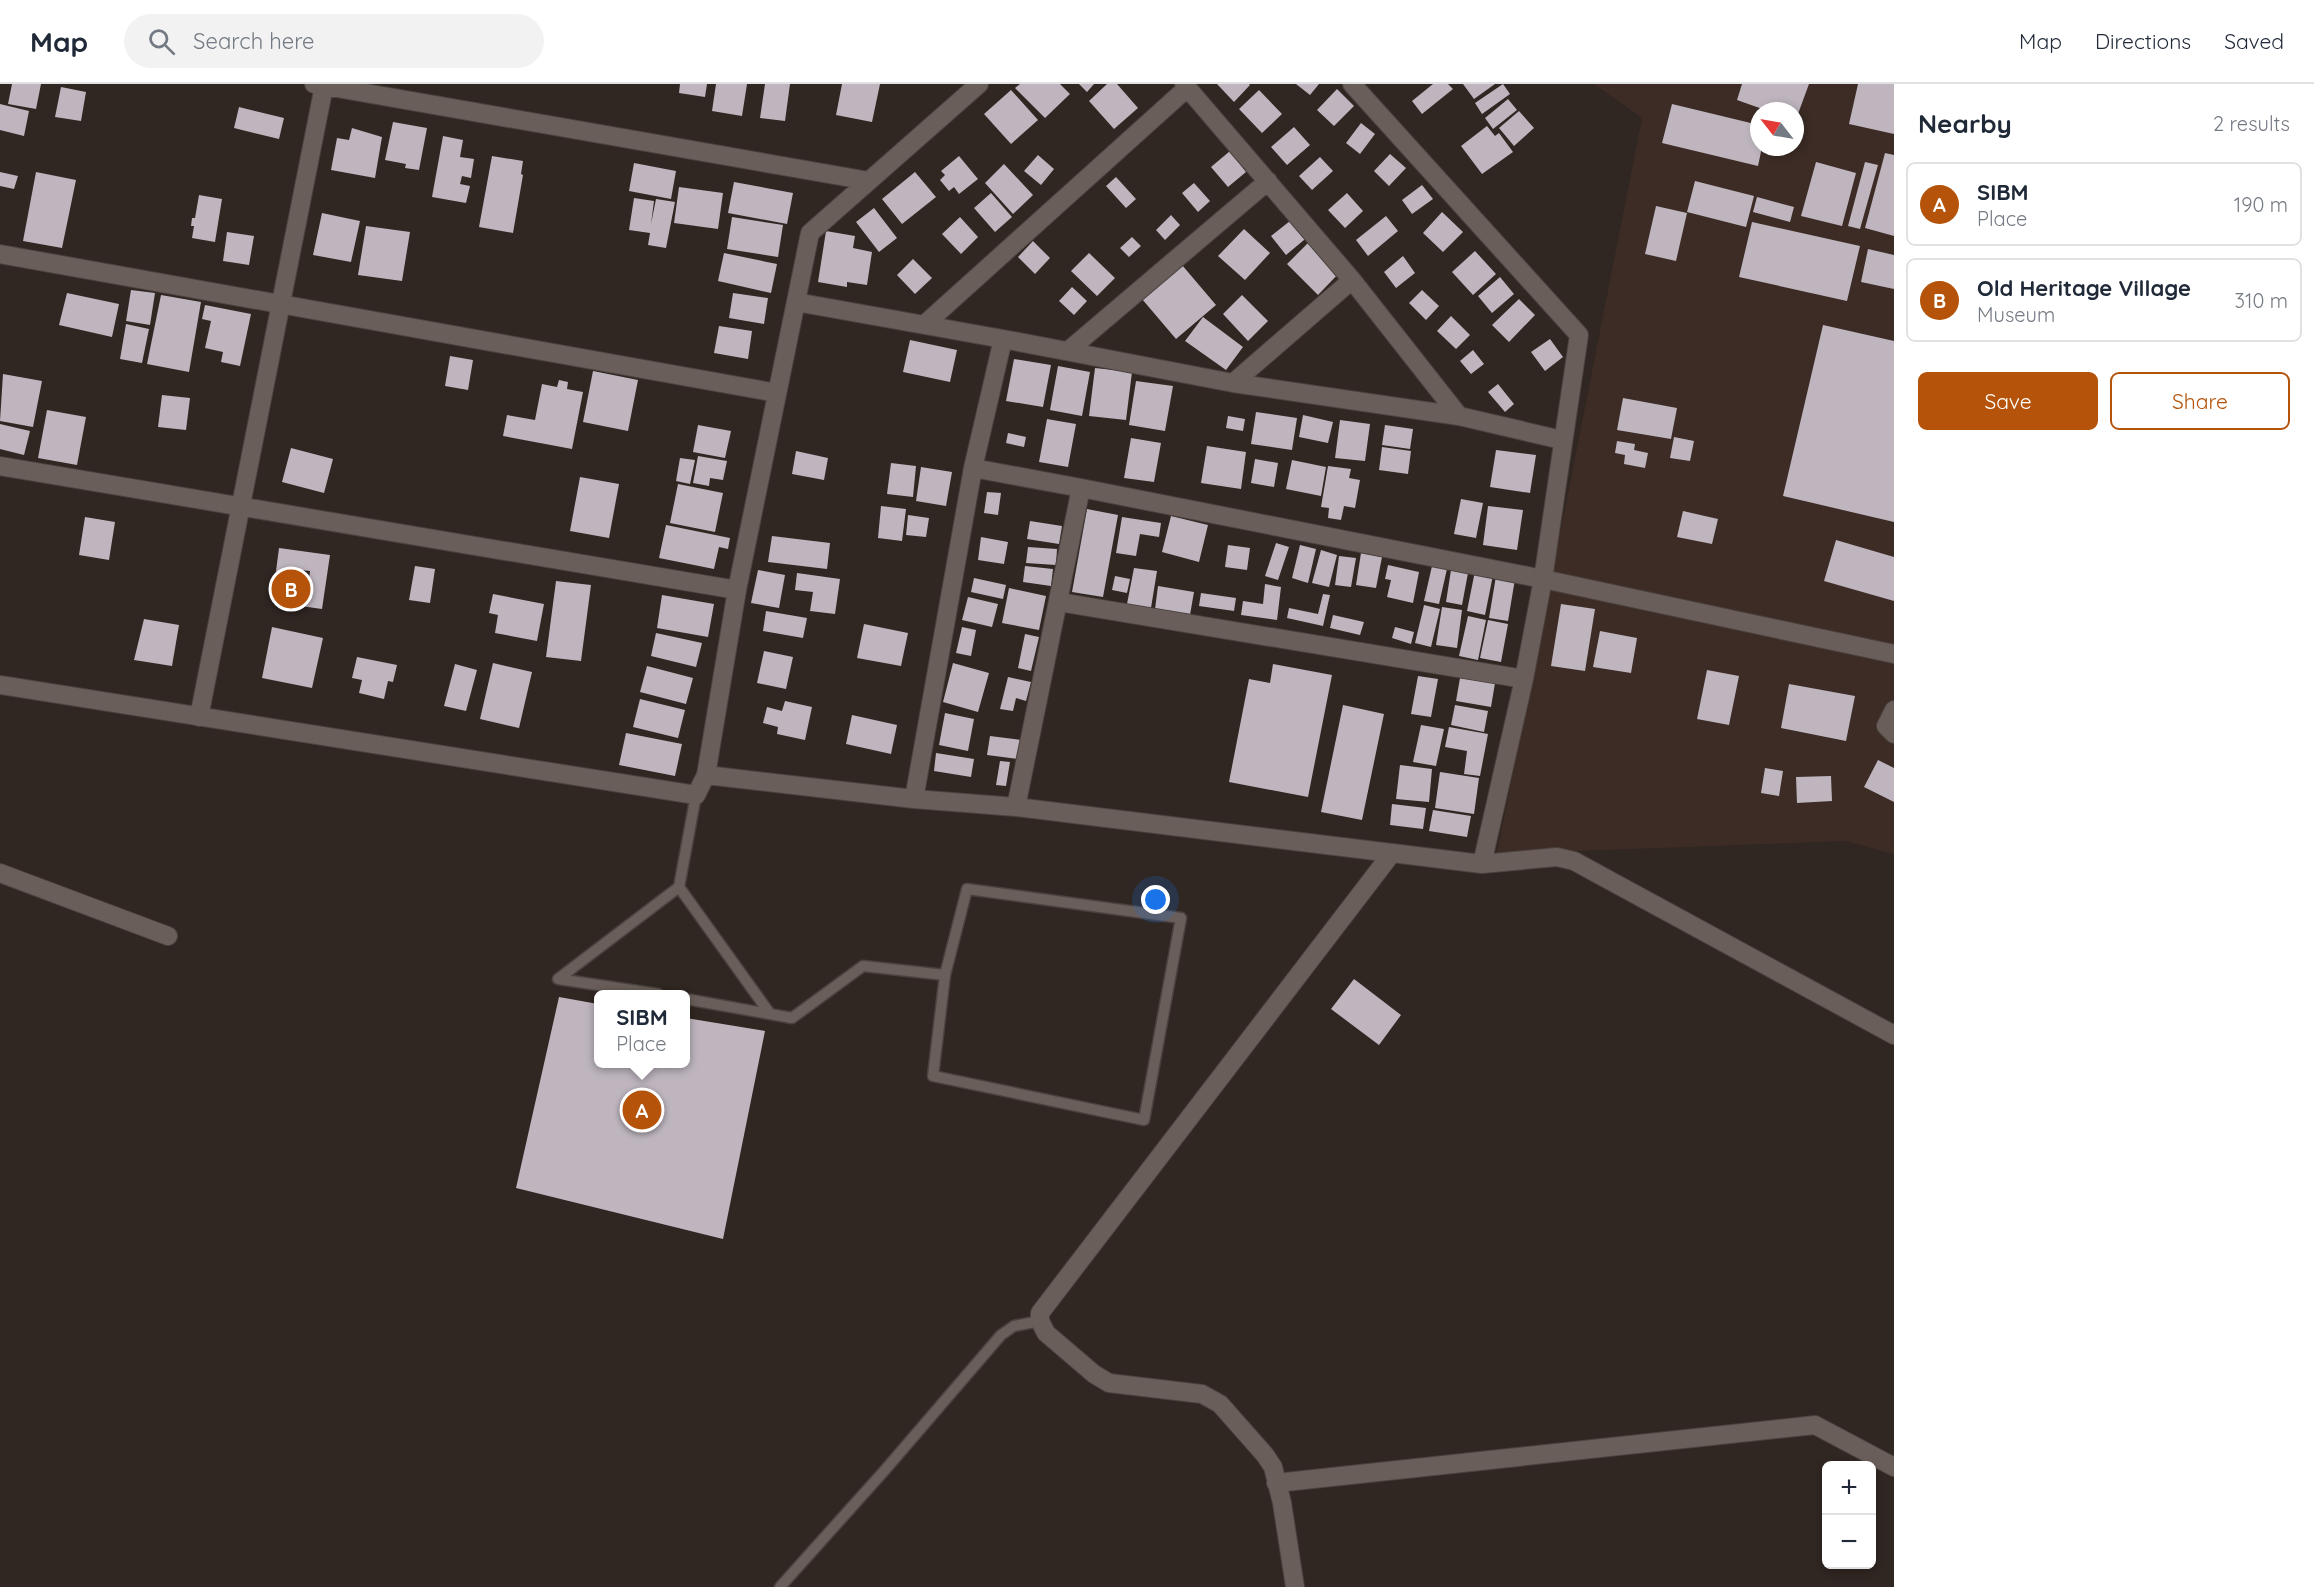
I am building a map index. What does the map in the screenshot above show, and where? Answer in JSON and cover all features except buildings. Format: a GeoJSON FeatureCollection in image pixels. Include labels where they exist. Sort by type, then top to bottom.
{"type":"FeatureCollection","features":[{"type":"Feature","properties":{"kind":"street"},"geometry":{"type":"LineString","coordinates":[[0,686],[696,795],[706,775],[737,590],[810,233],[979,84]]}},
{"type":"Feature","properties":{"kind":"street"},"geometry":{"type":"LineString","coordinates":[[1352,84],[1579,335],[1543,579],[1524,679],[1482,864]]}},
{"type":"Feature","properties":{"kind":"street"},"geometry":{"type":"LineString","coordinates":[[199,717],[281,304],[319,85],[869,181]]}},
{"type":"Feature","properties":{"kind":"street"},"geometry":{"type":"LineString","coordinates":[[924,325],[1186,86],[1352,280],[1459,416]]}},
{"type":"Feature","properties":{"kind":"street"},"geometry":{"type":"LineString","coordinates":[[1068,350],[1268,181]]}},
{"type":"Feature","properties":{"kind":"street"},"geometry":{"type":"LineString","coordinates":[[0,254],[777,393]]}},
{"type":"Feature","properties":{"kind":"street"},"geometry":{"type":"LineString","coordinates":[[1233,383],[1352,280]]}},
{"type":"Feature","properties":{"kind":"street"},"geometry":{"type":"LineString","coordinates":[[796,302],[1068,350],[1233,383],[1459,416],[1562,440]]}},
{"type":"Feature","properties":{"kind":"street"},"geometry":{"type":"LineString","coordinates":[[914,799],[973,468],[1003,339]]}},
{"type":"Feature","properties":{"kind":"street"},"geometry":{"type":"LineString","coordinates":[[0,466],[737,590]]}},
{"type":"Feature","properties":{"kind":"street"},"geometry":{"type":"LineString","coordinates":[[973,468],[1543,579],[1894,654]]}},
{"type":"Feature","properties":{"kind":"street"},"geometry":{"type":"LineString","coordinates":[[1016,807],[1081,488]]}},
{"type":"Feature","properties":{"kind":"street"},"geometry":{"type":"LineString","coordinates":[[1059,602],[1524,679]]}},
{"type":"Feature","properties":{"kind":"street"},"geometry":{"type":"LineString","coordinates":[[1894,710],[1886,726],[1894,734]]}},
{"type":"Feature","properties":{"kind":"street"},"geometry":{"type":"LineString","coordinates":[[706,775],[914,799],[1016,807],[1482,864],[1557,857],[1574,861],[1894,1035]]}},
{"type":"Feature","properties":{"kind":"street"},"geometry":{"type":"LineString","coordinates":[[1294,1587],[1276,1483],[1265,1455],[1220,1404],[1202,1394],[1109,1383],[1094,1374],[1046,1333],[1040,1321],[1040,1313],[1392,854]]}},
{"type":"Feature","properties":{"kind":"street"},"geometry":{"type":"LineString","coordinates":[[0,873],[168,936]]}},
{"type":"Feature","properties":{"kind":"street"},"geometry":{"type":"LineString","coordinates":[[1276,1483],[1815,1425],[1894,1467]]}},
{"type":"Feature","properties":{"kind":"lane"},"geometry":{"type":"LineString","coordinates":[[631,990],[558,979],[679,887],[696,795]]}},
{"type":"Feature","properties":{"kind":"lane"},"geometry":{"type":"LineString","coordinates":[[679,887],[768,1011]]}},
{"type":"Feature","properties":{"kind":"lane"},"geometry":{"type":"LineString","coordinates":[[967,890],[1181,918],[1144,1120],[933,1076],[945,975],[967,890]]}},
{"type":"Feature","properties":{"kind":"lane"},"geometry":{"type":"LineString","coordinates":[[690,1000],[768,1011],[792,1018],[863,966],[945,975]]}},
{"type":"Feature","properties":{"kind":"lane"},"geometry":{"type":"LineString","coordinates":[[780,1587],[1001,1335],[1014,1326],[1040,1321]]}},
{"type":"Feature","properties":{"kind":"shaded area"},"geometry":{"type":"Polygon","coordinates":[[[1594,84],[1894,84],[1894,854],[1845,841],[1497,854],[1642,118],[1594,84]]]}},
{"type":"Feature","properties":{"kind":"place","name":"Old Heritage Village"},"geometry":{"type":"Point","coordinates":[291,589]}},
{"type":"Feature","properties":{"kind":"place","name":"SIBM"},"geometry":{"type":"Point","coordinates":[642,1110]}}]}
